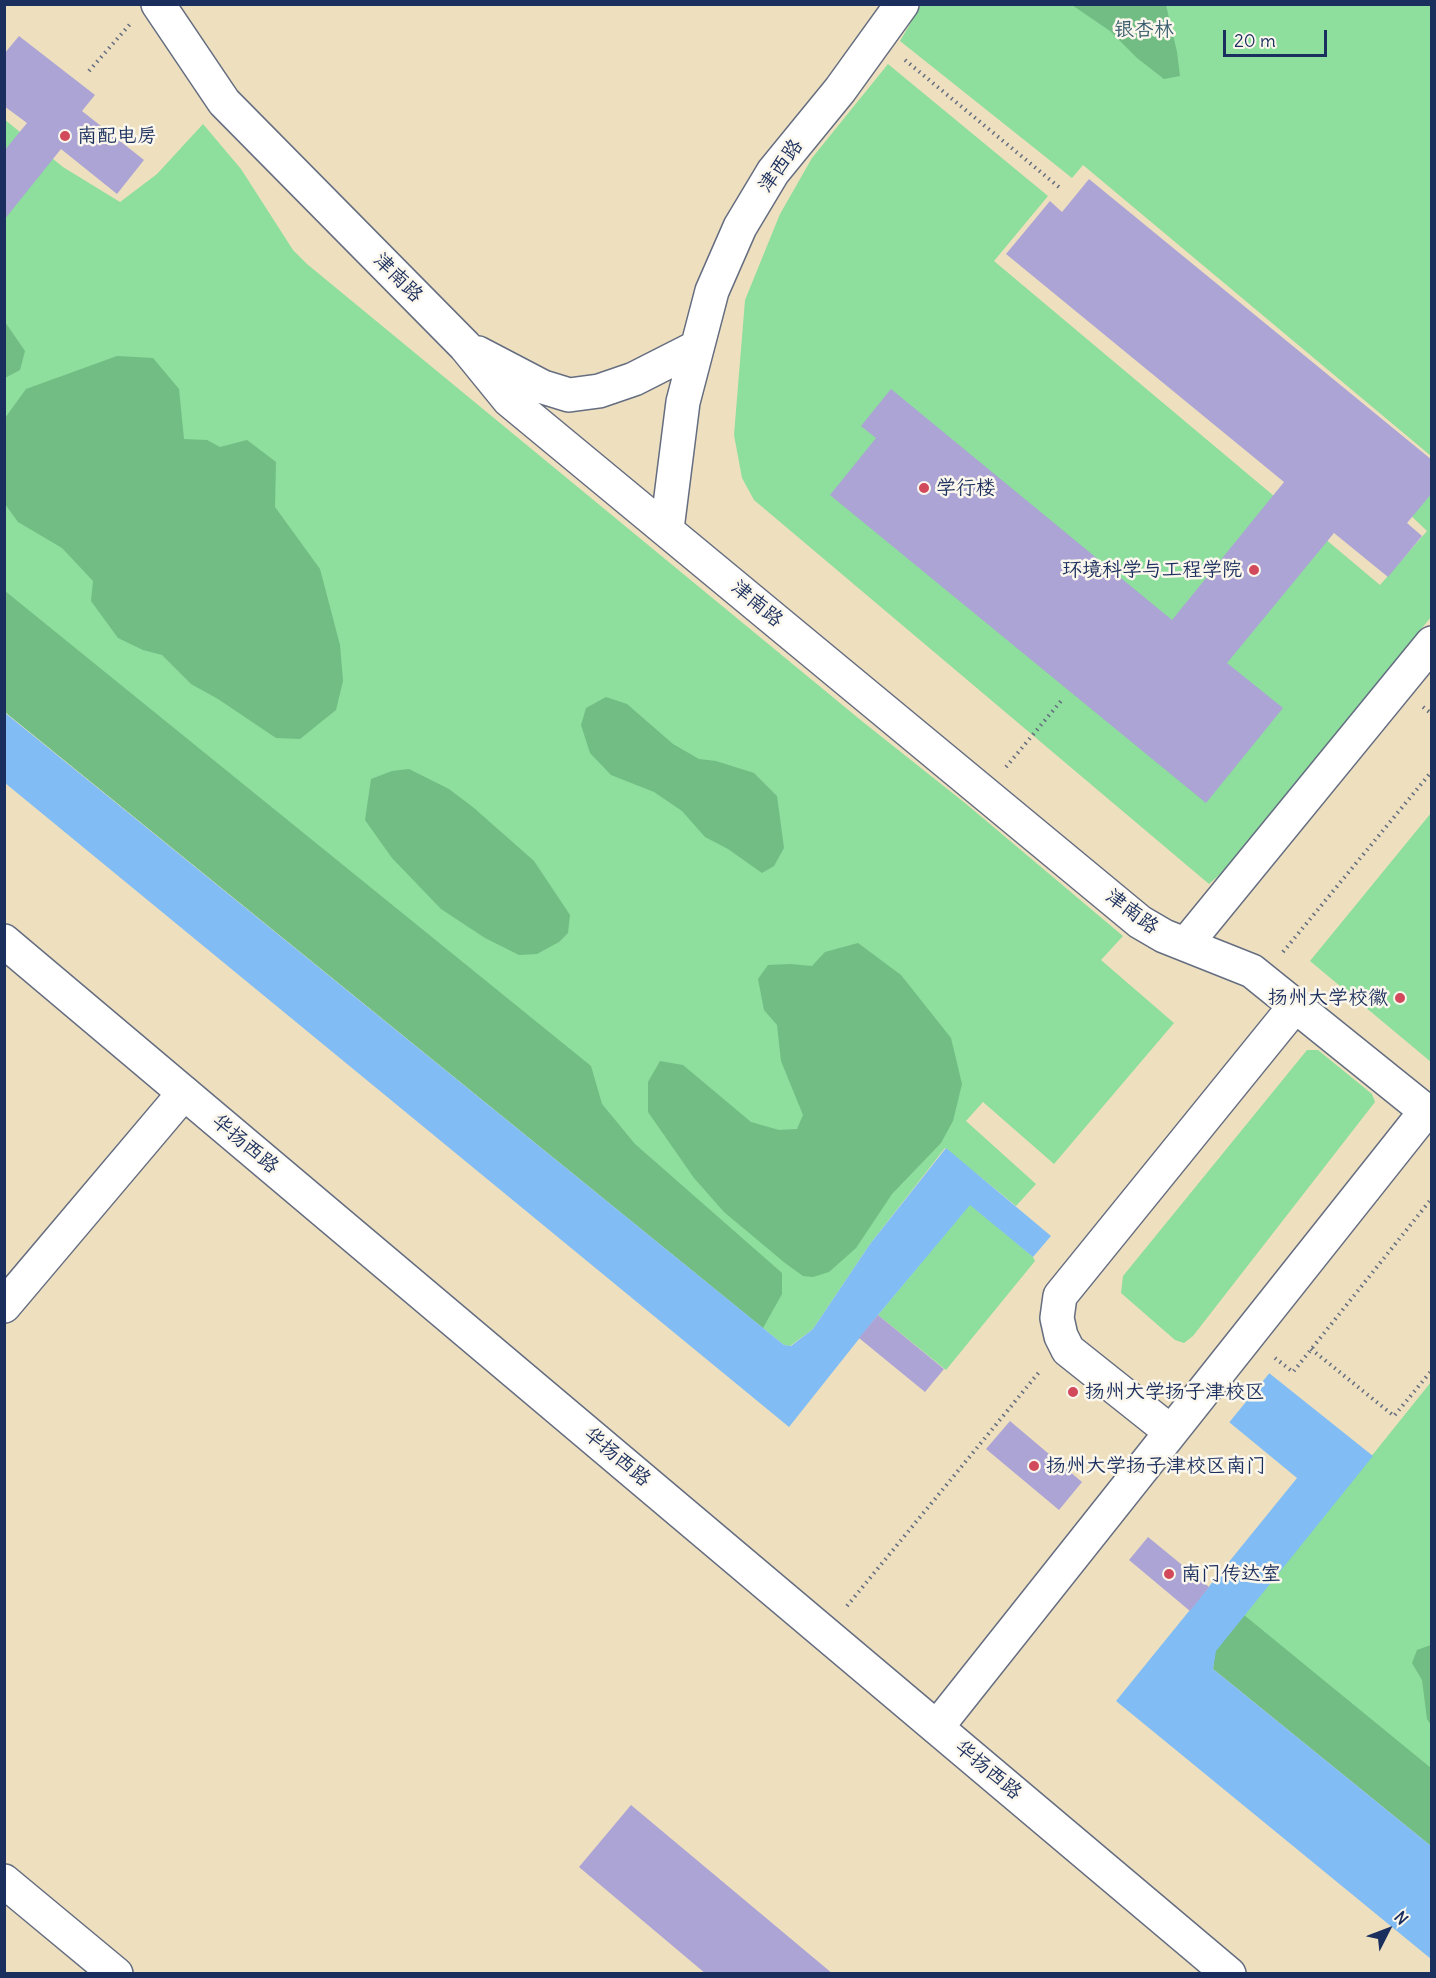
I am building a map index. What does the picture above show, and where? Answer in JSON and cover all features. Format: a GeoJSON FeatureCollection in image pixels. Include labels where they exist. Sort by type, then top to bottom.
{"type":"FeatureCollection","features":[{"type":"Feature","properties":{"kind":"main road","name":"津西路"},"geometry":{"type":"LineString","coordinates":[[667,529],[682,402],[712,291],[746,218],[773,172],[840,90],[902,4]]}},
{"type":"Feature","properties":{"kind":"main road","name":"津南路"},"geometry":{"type":"LineString","coordinates":[[146,13],[224,102],[465,346],[509,400],[1140,922],[1164,936],[1252,971],[1429,1114]]}},
{"type":"Feature","properties":{"kind":"main road"},"geometry":{"type":"LineString","coordinates":[[465,346],[543,387],[569,395],[598,391],[634,379],[697,347]]}},
{"type":"Feature","properties":{"kind":"main road"},"geometry":{"type":"LineString","coordinates":[[1186,944],[1431,644]]}},
{"type":"Feature","properties":{"kind":"main road","name":"华扬西路"},"geometry":{"type":"LineString","coordinates":[[4,941],[1229,1974]]}},
{"type":"Feature","properties":{"kind":"main road"},"geometry":{"type":"LineString","coordinates":[[1171,1432],[1068,1350],[1057,1318],[1060,1296],[1295,1006]]}},
{"type":"Feature","properties":{"kind":"main road"},"geometry":{"type":"LineString","coordinates":[[5,1304],[184,1093]]}},
{"type":"Feature","properties":{"kind":"main road"},"geometry":{"type":"LineString","coordinates":[[937,1727],[1245,1339],[1429,1114]]}},
{"type":"Feature","properties":{"kind":"main road"},"geometry":{"type":"LineString","coordinates":[[4,1881],[116,1974]]}},
{"type":"Feature","properties":{"kind":"path"},"geometry":{"type":"LineString","coordinates":[[89,71],[146,13]]}},
{"type":"Feature","properties":{"kind":"path"},"geometry":{"type":"LineString","coordinates":[[879,38],[1060,188]]}},
{"type":"Feature","properties":{"kind":"path"},"geometry":{"type":"LineString","coordinates":[[985,793],[1061,701]]}},
{"type":"Feature","properties":{"kind":"path"},"geometry":{"type":"LineString","coordinates":[[1261,978],[1431,771]]}},
{"type":"Feature","properties":{"kind":"path"},"geometry":{"type":"LineString","coordinates":[[1245,1339],[1293,1372],[1431,1198]]}},
{"type":"Feature","properties":{"kind":"path"},"geometry":{"type":"LineString","coordinates":[[825,1633],[1064,1342]]}},
{"type":"Feature","properties":{"kind":"path"},"geometry":{"type":"LineString","coordinates":[[1311,1349],[1394,1416],[1431,1370]]}},
{"type":"Feature","properties":{"kind":"green space"},"geometry":{"type":"Polygon","coordinates":[[[921,5],[1431,5],[1431,456],[1083,165],[1072,178],[900,41],[921,5]]]}},
{"type":"Feature","properties":{"kind":"green space","name":"银杏林"},"geometry":{"type":"Polygon","coordinates":[[[1072,5],[1166,5],[1180,76],[1164,79],[1137,58],[1110,31],[1072,5]]]}},
{"type":"Feature","properties":{"kind":"green space"},"geometry":{"type":"Polygon","coordinates":[[[888,64],[1048,196],[994,261],[1380,585],[1427,531],[1405,510],[1431,477],[1431,617],[1225,870],[1209,884],[754,500],[742,478],[734,435],[745,300],[780,214],[812,158],[888,64]]]}},
{"type":"Feature","properties":{"kind":"green space"},"geometry":{"type":"Polygon","coordinates":[[[4,119],[63,167],[120,202],[157,174],[203,124],[241,169],[293,250],[307,264],[863,722],[965,803],[1123,936],[1101,960],[1174,1023],[1054,1164],[983,1102],[966,1121],[1036,1184],[1016,1206],[945,1148],[870,1244],[813,1329],[790,1346],[784,1345],[5,712],[4,119]]]}},
{"type":"Feature","properties":{"kind":"green space"},"geometry":{"type":"Polygon","coordinates":[[[5,322],[25,351],[20,370],[5,378],[5,322]]]}},
{"type":"Feature","properties":{"kind":"green space"},"geometry":{"type":"Polygon","coordinates":[[[117,356],[153,358],[179,389],[184,439],[207,440],[220,447],[247,440],[276,462],[275,507],[320,569],[340,645],[343,681],[336,710],[300,739],[276,738],[218,699],[191,684],[162,655],[143,650],[118,638],[91,601],[93,581],[62,548],[18,522],[5,504],[5,418],[26,389],[117,356]]]}},
{"type":"Feature","properties":{"kind":"green space"},"geometry":{"type":"Polygon","coordinates":[[[5,591],[591,1066],[602,1104],[635,1144],[782,1273],[782,1294],[763,1328],[5,712],[5,591]]]}},
{"type":"Feature","properties":{"kind":"green space"},"geometry":{"type":"Polygon","coordinates":[[[606,697],[627,704],[673,744],[699,759],[716,761],[754,773],[777,796],[784,848],[774,866],[762,873],[728,849],[705,837],[682,811],[654,792],[611,775],[590,753],[581,725],[586,708],[606,697]]]}},
{"type":"Feature","properties":{"kind":"green space"},"geometry":{"type":"Polygon","coordinates":[[[409,769],[449,789],[534,861],[570,915],[568,933],[559,942],[537,954],[519,955],[485,938],[441,909],[392,858],[365,820],[371,779],[392,771],[409,769]]]}},
{"type":"Feature","properties":{"kind":"green space"},"geometry":{"type":"Polygon","coordinates":[[[1431,813],[1431,1062],[1310,961],[1431,813]]]}},
{"type":"Feature","properties":{"kind":"green space"},"geometry":{"type":"Polygon","coordinates":[[[858,943],[901,975],[951,1038],[962,1084],[953,1121],[941,1143],[892,1194],[856,1248],[829,1272],[813,1277],[803,1276],[724,1212],[694,1178],[648,1112],[648,1082],[660,1061],[683,1065],[751,1122],[779,1130],[797,1129],[803,1115],[781,1061],[777,1025],[764,1010],[758,979],[768,965],[812,966],[825,952],[858,943]]]}},
{"type":"Feature","properties":{"kind":"green space"},"geometry":{"type":"Polygon","coordinates":[[[1307,1050],[1318,1050],[1372,1094],[1375,1102],[1193,1336],[1184,1343],[1175,1340],[1121,1293],[1123,1276],[1307,1050]]]}},
{"type":"Feature","properties":{"kind":"green space"},"geometry":{"type":"Polygon","coordinates":[[[970,1204],[1035,1261],[946,1370],[878,1315],[970,1204]]]}},
{"type":"Feature","properties":{"kind":"green space"},"geometry":{"type":"Polygon","coordinates":[[[1431,1382],[1431,1846],[1215,1651],[1431,1382]]]}},
{"type":"Feature","properties":{"kind":"green space"},"geometry":{"type":"Polygon","coordinates":[[[1244,1615],[1431,1768],[1431,1846],[1213,1669],[1215,1651],[1244,1615]]]}},
{"type":"Feature","properties":{"kind":"green space"},"geometry":{"type":"Polygon","coordinates":[[[1432,1645],[1431,1725],[1427,1719],[1422,1680],[1412,1663],[1417,1650],[1432,1645]]]}},
{"type":"Feature","properties":{"kind":"water"},"geometry":{"type":"Polygon","coordinates":[[[4,712],[784,1345],[791,1346],[813,1329],[870,1244],[946,1148],[1051,1236],[1033,1257],[970,1205],[789,1427],[5,783],[4,712]]]}},
{"type":"Feature","properties":{"kind":"water"},"geometry":{"type":"Polygon","coordinates":[[[1269,1373],[1373,1456],[1216,1651],[1213,1669],[1431,1846],[1431,1959],[1116,1701],[1297,1478],[1229,1422],[1269,1373]]]}},
{"type":"Feature","properties":{"kind":"pier"},"geometry":{"type":"Polygon","coordinates":[[[1267,1371],[1271,1371],[1227,1425],[1226,1421],[1267,1371]]]}},
{"type":"Feature","properties":{"kind":"building","name":"南配电房"},"geometry":{"type":"Polygon","coordinates":[[[19,36],[95,95],[82,111],[144,160],[117,194],[61,149],[4,220],[4,151],[27,123],[4,106],[4,54],[19,36]]]}},
{"type":"Feature","properties":{"kind":"building","name":"学行楼"},"geometry":{"type":"Polygon","coordinates":[[[1089,179],[1432,460],[1432,493],[1407,523],[1422,536],[1388,577],[1334,533],[1227,663],[1283,708],[1206,803],[830,495],[876,438],[861,426],[891,389],[1172,620],[1284,482],[1006,254],[1050,201],[1062,212],[1089,179]]]}},
{"type":"Feature","properties":{"kind":"building"},"geometry":{"type":"Polygon","coordinates":[[[878,1315],[944,1369],[925,1392],[859,1338],[878,1315]]]}},
{"type":"Feature","properties":{"kind":"building","name":"扬州大学扬子津校区南门"},"geometry":{"type":"Polygon","coordinates":[[[1010,1421],[1082,1482],[1059,1510],[986,1449],[1010,1421]]]}},
{"type":"Feature","properties":{"kind":"building","name":"南门传达室"},"geometry":{"type":"Polygon","coordinates":[[[1148,1537],[1209,1587],[1190,1611],[1129,1560],[1148,1537]]]}},
{"type":"Feature","properties":{"kind":"building"},"geometry":{"type":"Polygon","coordinates":[[[631,1805],[833,1974],[706,1974],[579,1867],[631,1805]]]}},
{"type":"Feature","properties":{"kind":"place","name":"南配电房"},"geometry":{"type":"Point","coordinates":[65,136]}},
{"type":"Feature","properties":{"kind":"place","name":"学行楼"},"geometry":{"type":"Point","coordinates":[924,488]}},
{"type":"Feature","properties":{"kind":"place","name":"环境科学与工程学院"},"geometry":{"type":"Point","coordinates":[1254,570]}},
{"type":"Feature","properties":{"kind":"place","name":"扬州大学校徽"},"geometry":{"type":"Point","coordinates":[1400,998]}},
{"type":"Feature","properties":{"kind":"place","name":"扬州大学扬子津校区"},"geometry":{"type":"Point","coordinates":[1073,1392]}},
{"type":"Feature","properties":{"kind":"place","name":"扬州大学扬子津校区南门"},"geometry":{"type":"Point","coordinates":[1034,1466]}},
{"type":"Feature","properties":{"kind":"place","name":"南门传达室"},"geometry":{"type":"Point","coordinates":[1169,1574]}}]}
